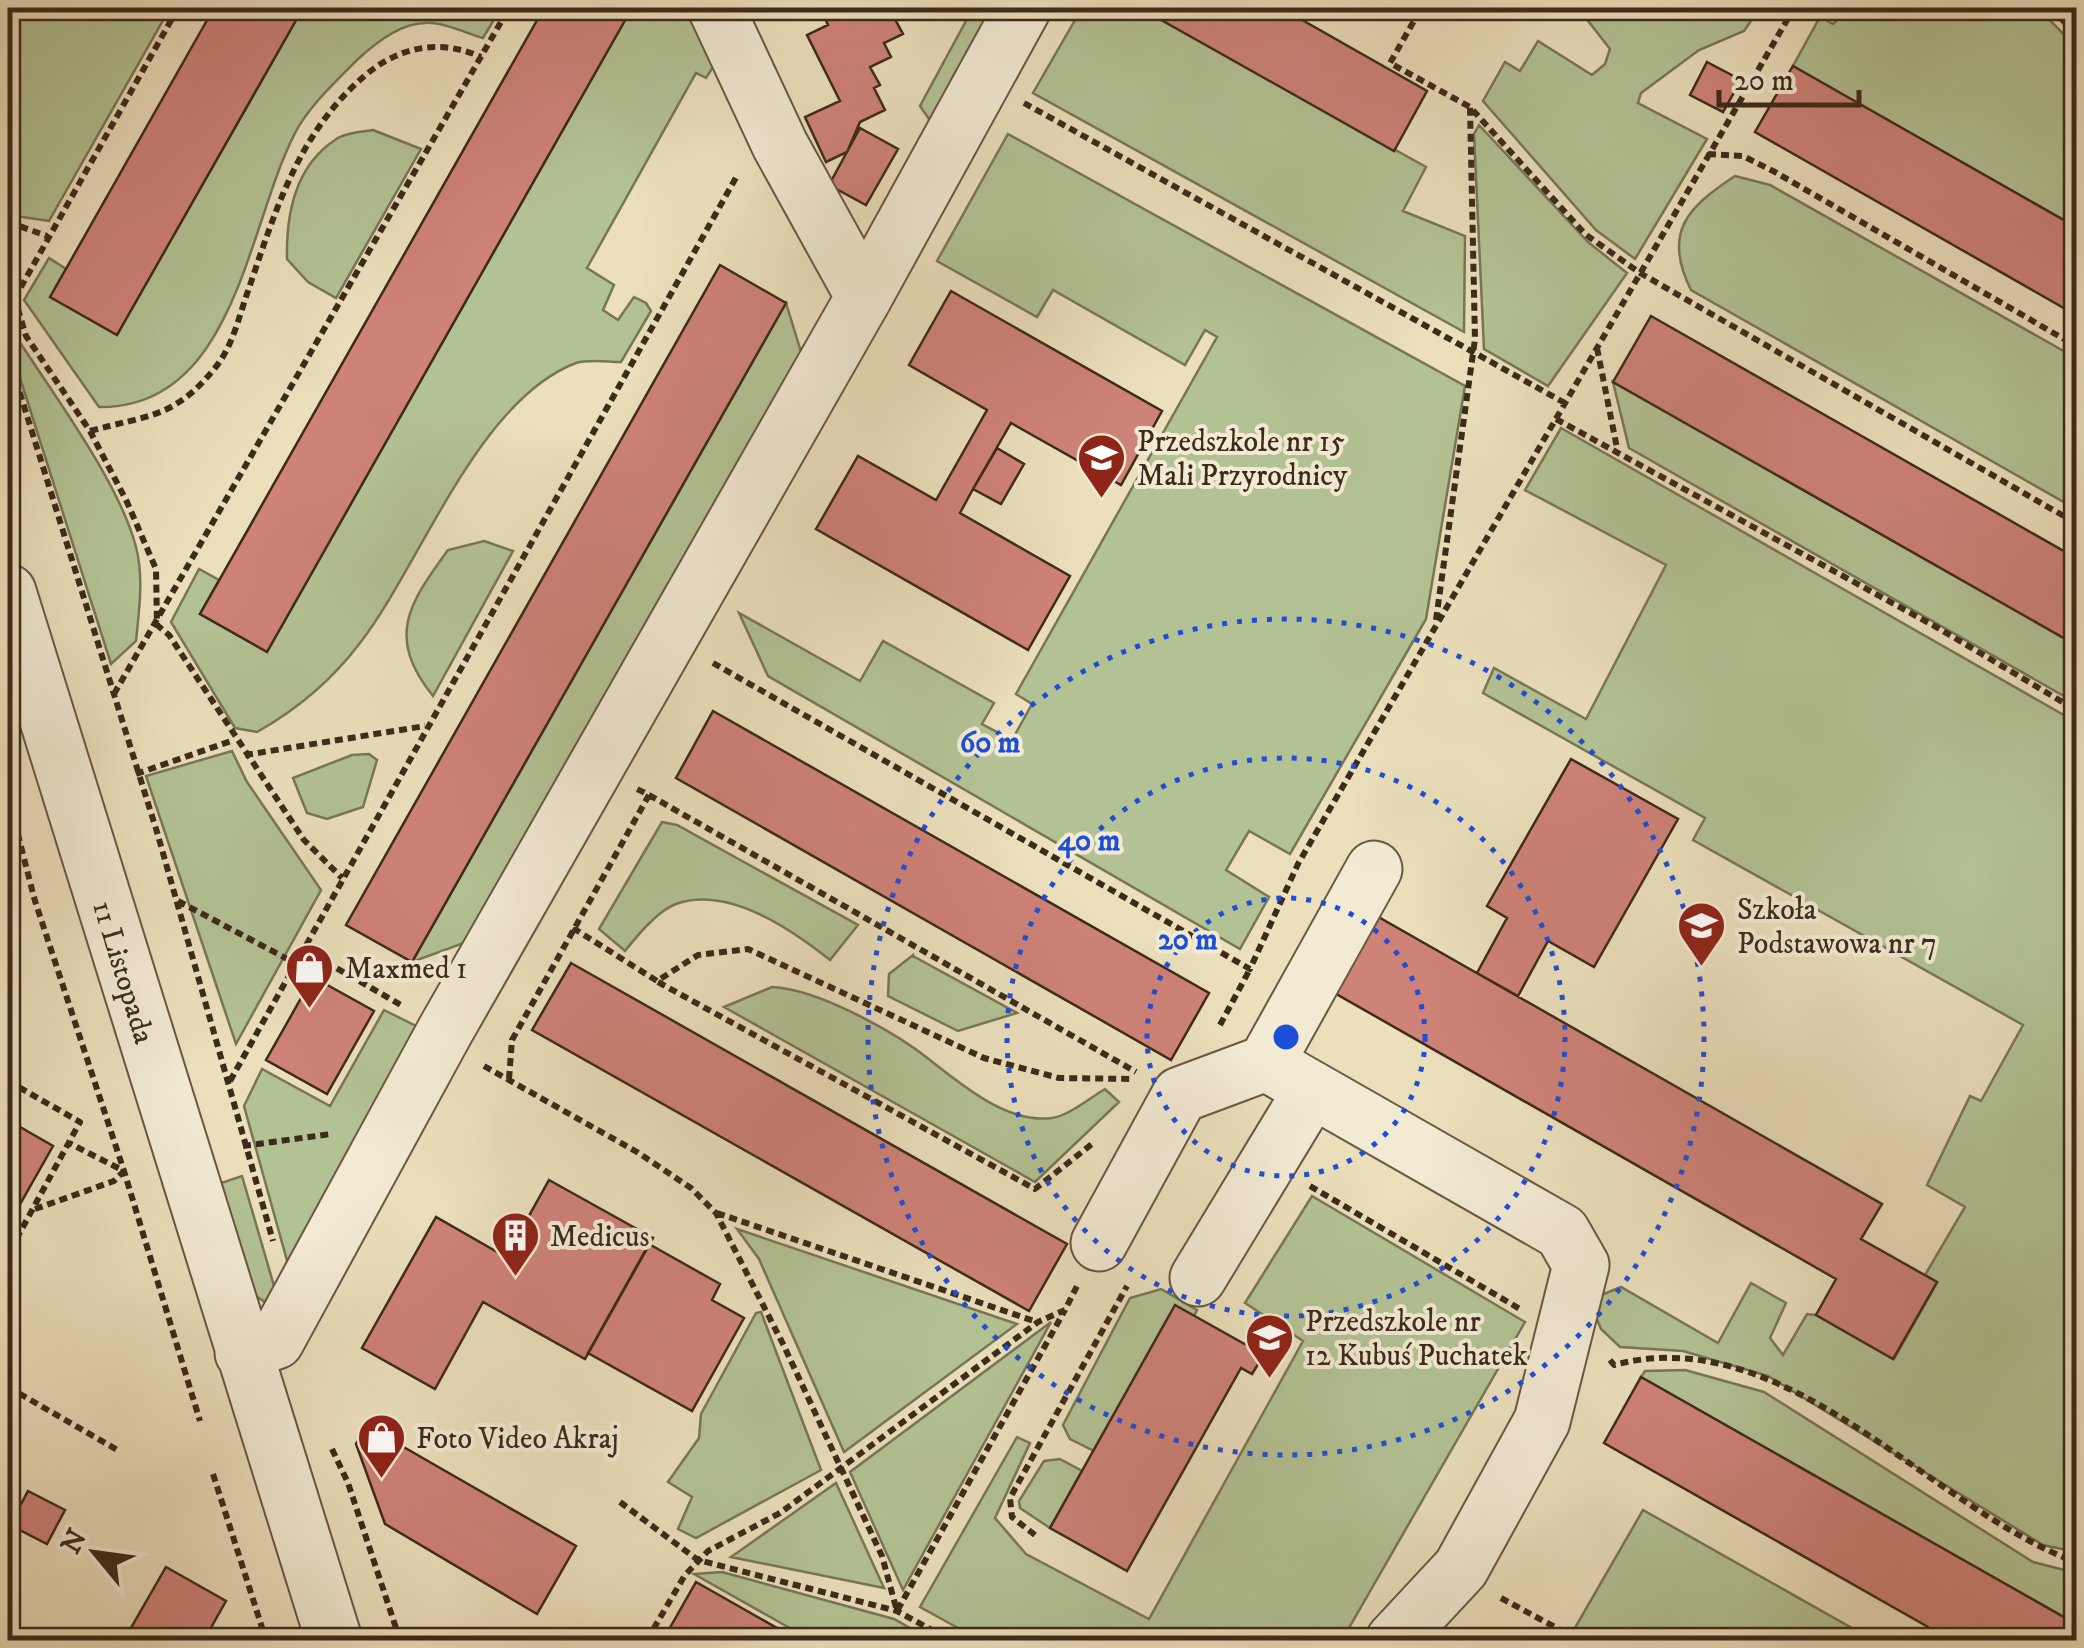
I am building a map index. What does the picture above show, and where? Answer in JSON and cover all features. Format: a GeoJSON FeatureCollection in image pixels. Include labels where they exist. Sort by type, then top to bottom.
{"type":"FeatureCollection","features":[{"type":"Feature","properties":{"kind":"street"},"geometry":{"type":"LineString","coordinates":[[716,8],[780,145],[864,297]]}},
{"type":"Feature","properties":{"kind":"street"},"geometry":{"type":"LineString","coordinates":[[271,1334],[864,297],[1023,8]]}},
{"type":"Feature","properties":{"kind":"street","name":"11 Listopada"},"geometry":{"type":"LineString","coordinates":[[8,592],[271,1334],[334,1640]]}},
{"type":"Feature","properties":{"kind":"street"},"geometry":{"type":"LineString","coordinates":[[1100,1243],[1180,1095],[1266,1063],[1374,869]]}},
{"type":"Feature","properties":{"kind":"street"},"geometry":{"type":"LineString","coordinates":[[1266,1063],[1562,1232],[1581,1264],[1542,1421],[1460,1568],[1394,1640]]}},
{"type":"Feature","properties":{"kind":"street"},"geometry":{"type":"LineString","coordinates":[[1198,1278],[1312,1090]]}},
{"type":"Feature","properties":{"kind":"path"},"geometry":{"type":"LineString","coordinates":[[8,310],[178,8]]}},
{"type":"Feature","properties":{"kind":"path"},"geometry":{"type":"LineString","coordinates":[[113,695],[157,625],[510,8]]}},
{"type":"Feature","properties":{"kind":"path"},"geometry":{"type":"LineString","coordinates":[[1394,8],[1415,19],[1390,62],[1470,106],[1586,234],[1640,273],[2076,524]]}},
{"type":"Feature","properties":{"kind":"path"},"geometry":{"type":"LineString","coordinates":[[1218,1029],[1298,864],[1794,8]]}},
{"type":"Feature","properties":{"kind":"path"},"geometry":{"type":"LineString","coordinates":[[2051,8],[2076,34]]}},
{"type":"Feature","properties":{"kind":"path"},"geometry":{"type":"LineString","coordinates":[[90,431],[149,420],[184,398],[216,366],[232,339],[288,178],[311,134],[346,91],[387,57],[402,53],[432,46],[460,48],[481,57]]}},
{"type":"Feature","properties":{"kind":"path"},"geometry":{"type":"LineString","coordinates":[[1022,102],[1565,403]]}},
{"type":"Feature","properties":{"kind":"path"},"geometry":{"type":"LineString","coordinates":[[1434,628],[1472,352],[1470,106]]}},
{"type":"Feature","properties":{"kind":"path"},"geometry":{"type":"LineString","coordinates":[[1708,154],[1743,156],[1759,164],[2076,346]]}},
{"type":"Feature","properties":{"kind":"path"},"geometry":{"type":"LineString","coordinates":[[230,1080],[742,166]]}},
{"type":"Feature","properties":{"kind":"path"},"geometry":{"type":"LineString","coordinates":[[8,222],[47,236]]}},
{"type":"Feature","properties":{"kind":"path"},"geometry":{"type":"LineString","coordinates":[[14,296],[26,336],[90,431],[156,569],[157,625],[168,635],[304,840],[342,878]]}},
{"type":"Feature","properties":{"kind":"path"},"geometry":{"type":"LineString","coordinates":[[1597,347],[1618,450]]}},
{"type":"Feature","properties":{"kind":"path"},"geometry":{"type":"LineString","coordinates":[[8,355],[230,1080],[271,1334]]}},
{"type":"Feature","properties":{"kind":"path"},"geometry":{"type":"LineString","coordinates":[[1556,419],[1618,450],[2076,710]]}},
{"type":"Feature","properties":{"kind":"path"},"geometry":{"type":"LineString","coordinates":[[702,658],[1250,969]]}},
{"type":"Feature","properties":{"kind":"path"},"geometry":{"type":"LineString","coordinates":[[245,754],[425,726]]}},
{"type":"Feature","properties":{"kind":"path"},"geometry":{"type":"LineString","coordinates":[[136,774],[235,740]]}},
{"type":"Feature","properties":{"kind":"path"},"geometry":{"type":"LineString","coordinates":[[632,786],[1150,1080],[1059,1078],[984,1058],[748,949],[698,955],[657,981]]}},
{"type":"Feature","properties":{"kind":"path"},"geometry":{"type":"LineString","coordinates":[[8,796],[35,901],[124,1171],[200,1422]]}},
{"type":"Feature","properties":{"kind":"path"},"geometry":{"type":"LineString","coordinates":[[509,1079],[512,1040],[649,796]]}},
{"type":"Feature","properties":{"kind":"path"},"geometry":{"type":"LineString","coordinates":[[8,828],[17,824]]}},
{"type":"Feature","properties":{"kind":"path"},"geometry":{"type":"LineString","coordinates":[[177,900],[295,963]]}},
{"type":"Feature","properties":{"kind":"path"},"geometry":{"type":"LineString","coordinates":[[573,928],[657,981],[1035,1188],[1107,1132]]}},
{"type":"Feature","properties":{"kind":"path"},"geometry":{"type":"LineString","coordinates":[[302,948],[445,1031]]}},
{"type":"Feature","properties":{"kind":"path"},"geometry":{"type":"LineString","coordinates":[[490,1068],[638,1152],[691,1188],[716,1213],[784,1346],[882,1556],[898,1611]]}},
{"type":"Feature","properties":{"kind":"path"},"geometry":{"type":"LineString","coordinates":[[8,1081],[80,1122],[12,1247]]}},
{"type":"Feature","properties":{"kind":"path"},"geometry":{"type":"LineString","coordinates":[[243,1146],[369,1129],[386,1138]]}},
{"type":"Feature","properties":{"kind":"path"},"geometry":{"type":"LineString","coordinates":[[69,1142],[124,1171]]}},
{"type":"Feature","properties":{"kind":"path"},"geometry":{"type":"LineString","coordinates":[[34,1210],[114,1181],[124,1171]]}},
{"type":"Feature","properties":{"kind":"path"},"geometry":{"type":"LineString","coordinates":[[647,1640],[698,1560],[780,1513],[1038,1322],[716,1213]]}},
{"type":"Feature","properties":{"kind":"path"},"geometry":{"type":"LineString","coordinates":[[8,1232],[18,1238]]}},
{"type":"Feature","properties":{"kind":"path"},"geometry":{"type":"LineString","coordinates":[[898,1611],[1065,1310]]}},
{"type":"Feature","properties":{"kind":"path"},"geometry":{"type":"LineString","coordinates":[[1602,1350],[1614,1365],[1682,1361],[1736,1366],[1776,1382],[1944,1483],[2043,1550],[2076,1562]]}},
{"type":"Feature","properties":{"kind":"path"},"geometry":{"type":"LineString","coordinates":[[8,1387],[119,1451]]}},
{"type":"Feature","properties":{"kind":"path"},"geometry":{"type":"LineString","coordinates":[[324,1434],[348,1483],[400,1640]]}},
{"type":"Feature","properties":{"kind":"path"},"geometry":{"type":"LineString","coordinates":[[214,1474],[266,1640]]}},
{"type":"Feature","properties":{"kind":"path"},"geometry":{"type":"LineString","coordinates":[[620,1502],[698,1560],[898,1611],[950,1640]]}},
{"type":"Feature","properties":{"kind":"path"},"geometry":{"type":"LineString","coordinates":[[1491,1598],[1505,1598],[1579,1640]]}},
{"type":"Feature","properties":{"kind":"green space"},"geometry":{"type":"Polygon","coordinates":[[[16,8],[170,8],[49,221],[8,215],[8,23],[16,8]]]}},
{"type":"Feature","properties":{"kind":"green space"},"geometry":{"type":"Polygon","coordinates":[[[303,8],[489,8],[498,13],[483,38],[445,25],[421,23],[392,34],[358,59],[314,105],[294,135],[230,307],[208,346],[180,378],[144,400],[99,407],[24,300],[49,258],[66,269],[51,296],[117,334],[303,8]]]}},
{"type":"Feature","properties":{"kind":"green space"},"geometry":{"type":"Polygon","coordinates":[[[632,8],[697,8],[722,53],[706,78],[696,73],[587,268],[614,285],[603,310],[618,320],[634,297],[651,311],[621,362],[576,363],[541,382],[509,411],[454,487],[383,610],[326,681],[257,732],[235,728],[171,622],[199,569],[219,580],[200,614],[267,651],[632,8]]]}},
{"type":"Feature","properties":{"kind":"green space"},"geometry":{"type":"Polygon","coordinates":[[[973,8],[1008,8],[931,122],[920,106],[973,8]]]}},
{"type":"Feature","properties":{"kind":"green space"},"geometry":{"type":"Polygon","coordinates":[[[1082,8],[1140,8],[1426,167],[1403,211],[1465,236],[1464,332],[1033,93],[1082,8]]]}},
{"type":"Feature","properties":{"kind":"green space"},"geometry":{"type":"Polygon","coordinates":[[[1578,8],[1760,8],[1744,31],[1699,50],[1641,93],[1638,103],[1707,139],[1635,259],[1596,230],[1483,101],[1505,62],[1520,71],[1538,41],[1592,75],[1605,64],[1610,49],[1578,8]]]}},
{"type":"Feature","properties":{"kind":"green space"},"geometry":{"type":"Polygon","coordinates":[[[1850,8],[2038,8],[2076,47],[2076,227],[1793,66],[1820,17],[1833,24],[1850,8]]]}},
{"type":"Feature","properties":{"kind":"green space"},"geometry":{"type":"Polygon","coordinates":[[[1479,125],[1588,242],[1627,273],[1548,386],[1484,349],[1474,134],[1479,125]]]}},
{"type":"Feature","properties":{"kind":"green space"},"geometry":{"type":"Polygon","coordinates":[[[373,130],[421,149],[336,298],[308,282],[287,259],[291,209],[302,178],[321,151],[343,136],[373,130]]]}},
{"type":"Feature","properties":{"kind":"green space","name":"Przedszkole nr 15 Mali Przyrodnicy"},"geometry":{"type":"Polygon","coordinates":[[[1008,134],[1465,386],[1426,619],[1290,854],[1249,831],[1226,870],[1269,897],[1240,949],[768,676],[739,613],[860,681],[883,641],[994,703],[982,724],[1012,740],[1032,704],[1016,694],[1217,337],[1205,330],[1185,365],[1053,290],[1037,317],[937,261],[1008,134]]]}},
{"type":"Feature","properties":{"kind":"green space"},"geometry":{"type":"Polygon","coordinates":[[[1735,176],[1770,185],[2076,358],[2076,509],[1691,290],[1679,252],[1684,223],[1704,199],[1735,176]]]}},
{"type":"Feature","properties":{"kind":"green space"},"geometry":{"type":"Polygon","coordinates":[[[786,303],[802,355],[472,940],[412,962],[786,303]]]}},
{"type":"Feature","properties":{"kind":"green space"},"geometry":{"type":"Polygon","coordinates":[[[21,344],[102,470],[136,547],[140,582],[136,641],[111,664],[13,356],[21,344]]]}},
{"type":"Feature","properties":{"kind":"green space"},"geometry":{"type":"Polygon","coordinates":[[[1613,382],[2076,645],[2076,703],[1629,448],[1613,382]]]}},
{"type":"Feature","properties":{"kind":"green space"},"geometry":{"type":"Polygon","coordinates":[[[1561,428],[2076,722],[2076,1552],[2043,1545],[1768,1376],[1683,1351],[1620,1347],[1601,1329],[1589,1300],[1621,1287],[1718,1343],[1751,1283],[1786,1303],[1770,1338],[1783,1355],[1807,1314],[1816,1315],[1894,1359],[1937,1283],[1925,1275],[1965,1207],[1927,1185],[1970,1096],[1981,1101],[2023,1025],[1693,840],[1705,818],[1483,693],[1494,668],[1586,719],[1666,565],[1525,490],[1561,428]]]}},
{"type":"Feature","properties":{"kind":"green space"},"geometry":{"type":"Polygon","coordinates":[[[484,541],[513,551],[433,696],[410,656],[407,638],[413,605],[448,550],[484,541]]]}},
{"type":"Feature","properties":{"kind":"green space"},"geometry":{"type":"Polygon","coordinates":[[[232,751],[247,782],[321,890],[236,1044],[146,776],[232,751]]]}},
{"type":"Feature","properties":{"kind":"green space"},"geometry":{"type":"Polygon","coordinates":[[[369,754],[377,760],[363,807],[327,819],[307,813],[293,778],[352,755],[369,754]]]}},
{"type":"Feature","properties":{"kind":"green space"},"geometry":{"type":"Polygon","coordinates":[[[662,822],[677,825],[858,925],[830,960],[778,924],[738,905],[696,900],[662,912],[625,951],[599,929],[662,822]]]}},
{"type":"Feature","properties":{"kind":"green space"},"geometry":{"type":"Polygon","coordinates":[[[913,955],[1017,1013],[958,1031],[888,996],[889,974],[913,955]]]}},
{"type":"Feature","properties":{"kind":"green space"},"geometry":{"type":"Polygon","coordinates":[[[772,987],[811,995],[854,1013],[915,1049],[986,1100],[1018,1115],[1058,1117],[1105,1089],[1119,1102],[1035,1182],[724,1007],[772,987]]]}},
{"type":"Feature","properties":{"kind":"green space"},"geometry":{"type":"Polygon","coordinates":[[[384,1010],[420,1028],[293,1282],[244,1106],[262,1069],[330,1106],[384,1010]]]}},
{"type":"Feature","properties":{"kind":"green space"},"geometry":{"type":"Polygon","coordinates":[[[242,1176],[279,1303],[266,1303],[256,1296],[221,1183],[242,1176]]]}},
{"type":"Feature","properties":{"kind":"green space"},"geometry":{"type":"Polygon","coordinates":[[[1312,1196],[1525,1322],[1342,1640],[980,1640],[920,1607],[1017,1437],[1030,1443],[995,1518],[1026,1554],[1149,1619],[1303,1341],[1245,1303],[1312,1196]]]}},
{"type":"Feature","properties":{"kind":"green space"},"geometry":{"type":"Polygon","coordinates":[[[737,1229],[1017,1324],[844,1452],[759,1259],[737,1229]]]}},
{"type":"Feature","properties":{"kind":"green space"},"geometry":{"type":"Polygon","coordinates":[[[1161,1289],[1197,1310],[1194,1316],[1094,1451],[1070,1439],[1063,1425],[1130,1298],[1161,1289]]]}},
{"type":"Feature","properties":{"kind":"green space"},"geometry":{"type":"Polygon","coordinates":[[[761,1312],[821,1470],[696,1538],[678,1529],[692,1497],[668,1482],[699,1438],[701,1414],[756,1313],[761,1312]]]}},
{"type":"Feature","properties":{"kind":"green space"},"geometry":{"type":"Polygon","coordinates":[[[1051,1322],[903,1590],[850,1472],[1051,1322]]]}},
{"type":"Feature","properties":{"kind":"green space"},"geometry":{"type":"Polygon","coordinates":[[[1685,1370],[1764,1392],[2033,1562],[2076,1573],[2076,1624],[1641,1377],[1645,1371],[1685,1370]]]}},
{"type":"Feature","properties":{"kind":"green space"},"geometry":{"type":"Polygon","coordinates":[[[1060,1459],[1082,1471],[1050,1528],[1020,1508],[1019,1501],[1044,1461],[1060,1459]]]}},
{"type":"Feature","properties":{"kind":"green space"},"geometry":{"type":"Polygon","coordinates":[[[836,1483],[884,1588],[731,1557],[836,1483]]]}},
{"type":"Feature","properties":{"kind":"green space"},"geometry":{"type":"Polygon","coordinates":[[[1643,1510],[1873,1640],[1586,1640],[1572,1633],[1643,1510]]]}},
{"type":"Feature","properties":{"kind":"green space"},"geometry":{"type":"Polygon","coordinates":[[[722,1572],[894,1619],[931,1640],[811,1640],[694,1574],[722,1572]]]}},
{"type":"Feature","properties":{"kind":"building"},"geometry":{"type":"Polygon","coordinates":[[[214,8],[303,8],[117,335],[50,297],[214,8]]]}},
{"type":"Feature","properties":{"kind":"building"},"geometry":{"type":"Polygon","coordinates":[[[544,8],[632,8],[267,652],[200,614],[544,8]]]}},
{"type":"Feature","properties":{"kind":"building"},"geometry":{"type":"Polygon","coordinates":[[[830,8],[916,11],[896,21],[903,34],[884,43],[891,57],[870,67],[880,85],[874,88],[885,110],[860,122],[847,152],[826,162],[805,117],[840,101],[807,35],[828,25],[822,12],[830,8]]]}},
{"type":"Feature","properties":{"kind":"building"},"geometry":{"type":"Polygon","coordinates":[[[1140,8],[1281,8],[1427,91],[1394,151],[1140,8]]]}},
{"type":"Feature","properties":{"kind":"building"},"geometry":{"type":"Polygon","coordinates":[[[1707,62],[1741,80],[1723,112],[1690,95],[1707,62]]]}},
{"type":"Feature","properties":{"kind":"building"},"geometry":{"type":"Polygon","coordinates":[[[1793,66],[2076,227],[2076,315],[1755,132],[1793,66]]]}},
{"type":"Feature","properties":{"kind":"building"},"geometry":{"type":"Polygon","coordinates":[[[860,128],[898,149],[866,205],[829,185],[860,128]]]}},
{"type":"Feature","properties":{"kind":"building"},"geometry":{"type":"Polygon","coordinates":[[[720,265],[786,303],[412,962],[346,925],[720,265]]]}},
{"type":"Feature","properties":{"kind":"building"},"geometry":{"type":"Polygon","coordinates":[[[951,291],[1162,411],[1121,485],[1011,423],[973,489],[960,513],[1070,576],[1028,650],[816,529],[858,456],[936,500],[987,410],[909,365],[951,291]]]}},
{"type":"Feature","properties":{"kind":"building"},"geometry":{"type":"Polygon","coordinates":[[[1651,316],[2076,558],[2076,645],[1613,382],[1651,316]]]}},
{"type":"Feature","properties":{"kind":"building"},"geometry":{"type":"Polygon","coordinates":[[[997,448],[1024,464],[1001,504],[973,489],[997,448]]]}},
{"type":"Feature","properties":{"kind":"building"},"geometry":{"type":"Polygon","coordinates":[[[713,711],[1209,993],[1171,1060],[676,778],[713,711]]]}},
{"type":"Feature","properties":{"kind":"building"},"geometry":{"type":"Polygon","coordinates":[[[1571,759],[1678,819],[1594,967],[1548,941],[1518,996],[1477,973],[1507,918],[1487,906],[1571,759]]]}},
{"type":"Feature","properties":{"kind":"building"},"geometry":{"type":"Polygon","coordinates":[[[1368,911],[1882,1204],[1861,1239],[1937,1282],[1893,1359],[1816,1315],[1836,1279],[1324,987],[1368,911]]]}},
{"type":"Feature","properties":{"kind":"building"},"geometry":{"type":"Polygon","coordinates":[[[571,963],[1067,1244],[1029,1311],[532,1030],[571,963]]]}},
{"type":"Feature","properties":{"kind":"building"},"geometry":{"type":"Polygon","coordinates":[[[313,977],[374,1011],[327,1094],[266,1060],[313,977]]]}},
{"type":"Feature","properties":{"kind":"building"},"geometry":{"type":"Polygon","coordinates":[[[8,1120],[53,1146],[10,1222],[8,1220],[8,1120]]]}},
{"type":"Feature","properties":{"kind":"building","name":"Medicus"},"geometry":{"type":"Polygon","coordinates":[[[549,1180],[653,1238],[585,1359],[483,1302],[435,1389],[362,1348],[436,1217],[506,1257],[549,1180]]]}},
{"type":"Feature","properties":{"kind":"building"},"geometry":{"type":"Polygon","coordinates":[[[649,1244],[720,1284],[712,1300],[744,1318],[692,1411],[588,1353],[649,1244]]]}},
{"type":"Feature","properties":{"kind":"building"},"geometry":{"type":"Polygon","coordinates":[[[1175,1305],[1250,1347],[1254,1340],[1268,1348],[1252,1374],[1241,1368],[1127,1571],[1050,1528],[1175,1305]]]}},
{"type":"Feature","properties":{"kind":"building"},"geometry":{"type":"Polygon","coordinates":[[[1641,1377],[2076,1624],[2076,1640],[1951,1640],[1604,1443],[1641,1377]]]}},
{"type":"Feature","properties":{"kind":"building"},"geometry":{"type":"Polygon","coordinates":[[[367,1426],[576,1546],[537,1614],[385,1524],[356,1444],[367,1426]]]}},
{"type":"Feature","properties":{"kind":"building"},"geometry":{"type":"Polygon","coordinates":[[[28,1491],[65,1510],[47,1544],[10,1525],[28,1491]]]}},
{"type":"Feature","properties":{"kind":"building"},"geometry":{"type":"Polygon","coordinates":[[[166,1567],[226,1601],[204,1640],[124,1640],[166,1567]]]}},
{"type":"Feature","properties":{"kind":"building"},"geometry":{"type":"Polygon","coordinates":[[[696,1582],[798,1640],[663,1640],[696,1582]]]}},
{"type":"Feature","properties":{"kind":"building"},"geometry":{"type":"Polygon","coordinates":[[[1498,1630],[1516,1640],[1493,1640],[1498,1630]]]}},
{"type":"Feature","properties":{"kind":"place","name":"Przedszkole nr 15 Mali Przyrodnicy"},"geometry":{"type":"Point","coordinates":[1102,500]}},
{"type":"Feature","properties":{"kind":"place","name":"Szkoła Podstawowa nr 7"},"geometry":{"type":"Point","coordinates":[1702,968]}},
{"type":"Feature","properties":{"kind":"place","name":"Maxmed 1"},"geometry":{"type":"Point","coordinates":[310,1010]}},
{"type":"Feature","properties":{"kind":"place","name":"Medicus"},"geometry":{"type":"Point","coordinates":[515,1278]}},
{"type":"Feature","properties":{"kind":"place","name":"Przedszkole nr 12 Kubuś Puchatek"},"geometry":{"type":"Point","coordinates":[1270,1380]}},
{"type":"Feature","properties":{"kind":"place","name":"Foto Video Akraj"},"geometry":{"type":"Point","coordinates":[381,1480]}}]}
